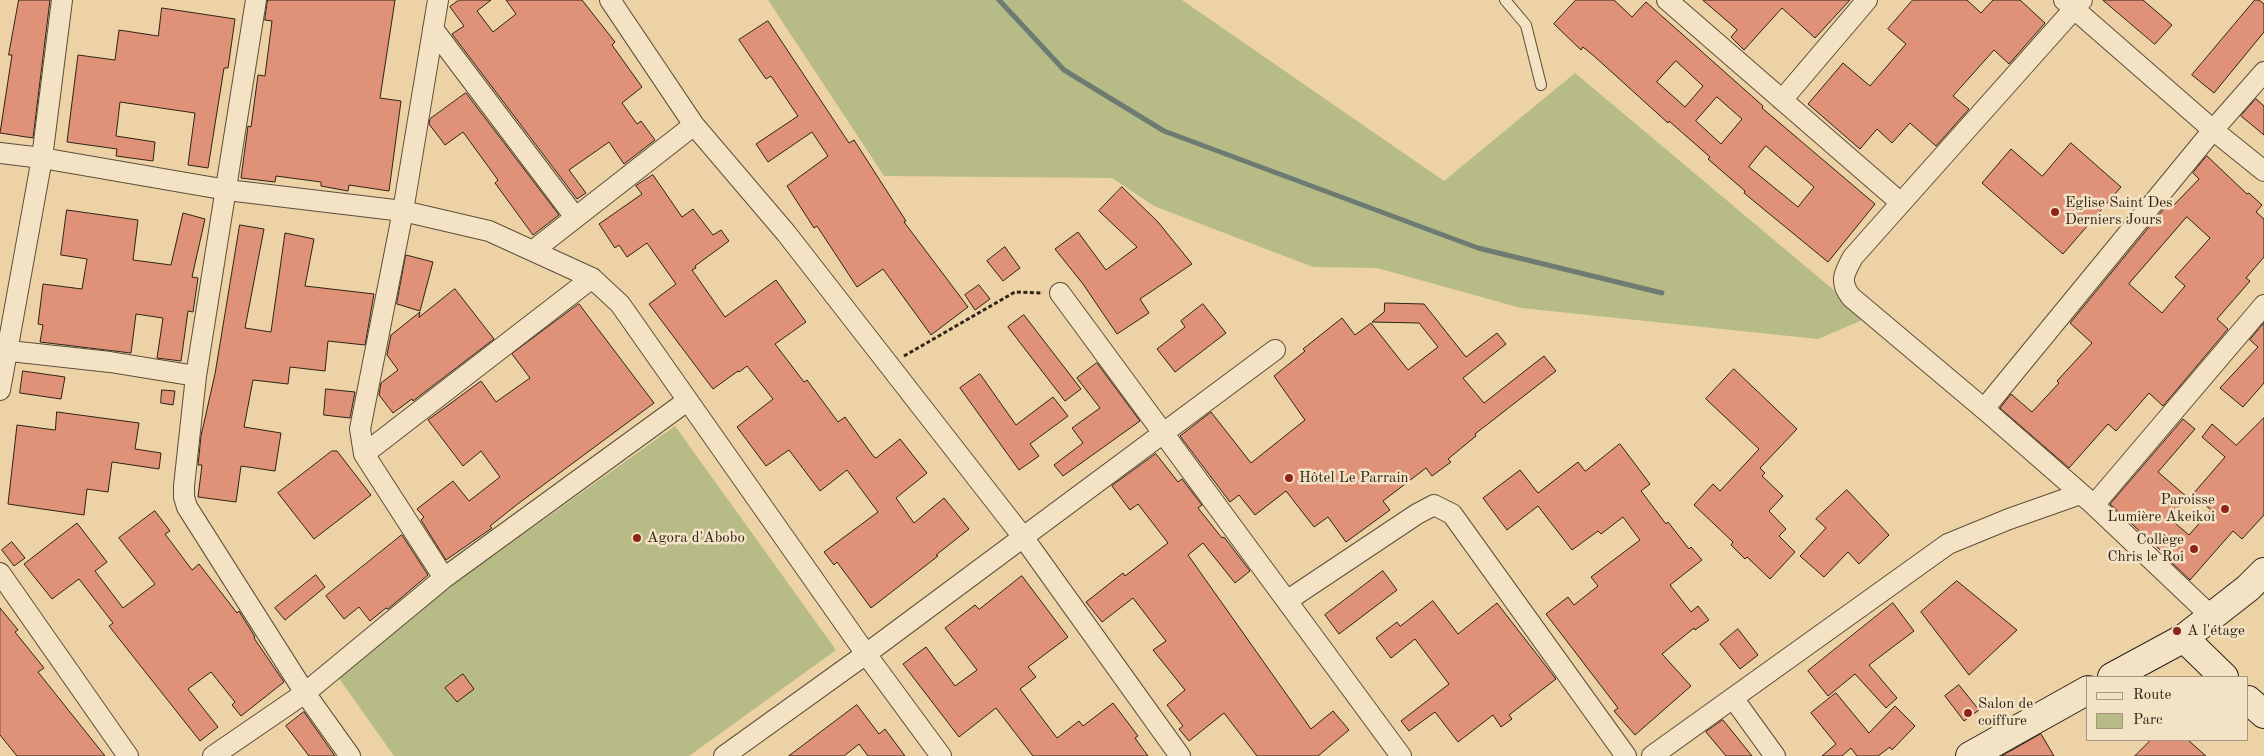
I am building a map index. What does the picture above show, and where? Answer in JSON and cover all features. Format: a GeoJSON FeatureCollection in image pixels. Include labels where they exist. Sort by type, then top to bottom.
{"type":"FeatureCollection","features":[{"type":"Feature","properties":{"kind":"street"},"geometry":{"type":"LineString","coordinates":[[0,390],[4,350],[42,158],[62,0]]}},
{"type":"Feature","properties":{"kind":"street"},"geometry":{"type":"LineString","coordinates":[[256,0],[196,376],[184,486],[186,502],[305,694],[350,756]]}},
{"type":"Feature","properties":{"kind":"street"},"geometry":{"type":"LineString","coordinates":[[438,0],[403,211],[360,429],[364,454],[444,578]]}},
{"type":"Feature","properties":{"kind":"street"},"geometry":{"type":"LineString","coordinates":[[610,0],[694,125],[786,232],[1023,537],[1180,756]]}},
{"type":"Feature","properties":{"kind":"street"},"geometry":{"type":"LineString","coordinates":[[1668,0],[1901,203]]}},
{"type":"Feature","properties":{"kind":"street"},"geometry":{"type":"LineString","coordinates":[[1782,100],[1867,0]]}},
{"type":"Feature","properties":{"kind":"street"},"geometry":{"type":"LineString","coordinates":[[2212,617],[2087,499],[1851,297],[1844,288],[1843,276],[1853,257],[2073,3],[2213,130],[2264,171]]}},
{"type":"Feature","properties":{"kind":"street"},"geometry":{"type":"LineString","coordinates":[[433,29],[574,217]]}},
{"type":"Feature","properties":{"kind":"street"},"geometry":{"type":"LineString","coordinates":[[1984,409],[2213,130],[2264,72]]}},
{"type":"Feature","properties":{"kind":"street"},"geometry":{"type":"LineString","coordinates":[[534,250],[694,125]]}},
{"type":"Feature","properties":{"kind":"street"},"geometry":{"type":"LineString","coordinates":[[0,153],[42,158],[227,190],[403,211],[489,231],[592,278],[620,304],[866,654],[941,756]]}},
{"type":"Feature","properties":{"kind":"street"},"geometry":{"type":"LineString","coordinates":[[364,454],[592,278]]}},
{"type":"Feature","properties":{"kind":"street"},"geometry":{"type":"LineString","coordinates":[[1060,293],[1162,433],[1288,600],[1397,755]]}},
{"type":"Feature","properties":{"kind":"street"},"geometry":{"type":"LineString","coordinates":[[1652,756],[1948,544],[2009,519],[2087,499],[2264,305]]}},
{"type":"Feature","properties":{"kind":"street"},"geometry":{"type":"LineString","coordinates":[[4,350],[110,362],[196,376]]}},
{"type":"Feature","properties":{"kind":"street"},"geometry":{"type":"LineString","coordinates":[[724,756],[866,654],[1275,350]]}},
{"type":"Feature","properties":{"kind":"street"},"geometry":{"type":"LineString","coordinates":[[213,756],[305,694],[444,578],[687,401]]}},
{"type":"Feature","properties":{"kind":"street"},"geometry":{"type":"LineString","coordinates":[[1288,600],[1417,514],[1434,505],[1452,514],[1626,756]]}},
{"type":"Feature","properties":{"kind":"street"},"geometry":{"type":"LineString","coordinates":[[2114,676],[2184,638],[2212,617],[2264,572]]}},
{"type":"Feature","properties":{"kind":"street"},"geometry":{"type":"LineString","coordinates":[[0,574],[128,756]]}},
{"type":"Feature","properties":{"kind":"street"},"geometry":{"type":"LineString","coordinates":[[2184,638],[2223,676]]}},
{"type":"Feature","properties":{"kind":"street"},"geometry":{"type":"LineString","coordinates":[[1970,756],[2086,691]]}},
{"type":"Feature","properties":{"kind":"street"},"geometry":{"type":"LineString","coordinates":[[1733,698],[1775,756]]}},
{"type":"Feature","properties":{"kind":"street"},"geometry":{"type":"LineString","coordinates":[[2249,701],[2264,714]]}},
{"type":"Feature","properties":{"kind":"lane"},"geometry":{"type":"LineString","coordinates":[[1505,0],[1526,25],[1541,85]]}},
{"type":"Feature","properties":{"kind":"path"},"geometry":{"type":"LineString","coordinates":[[903,356],[1015,292],[1060,293]]}},
{"type":"Feature","properties":{"kind":"green space"},"geometry":{"type":"Polygon","coordinates":[[[768,0],[1182,0],[1444,181],[1575,73],[1867,318],[1818,339],[1521,308],[1377,268],[1313,267],[1154,206],[1112,178],[884,176],[768,0]]]}},
{"type":"Feature","properties":{"kind":"green space","name":"Agora d'Abobo"},"geometry":{"type":"Polygon","coordinates":[[[675,426],[836,650],[689,756],[394,756],[333,670],[675,426]]]}},
{"type":"Feature","properties":{"kind":"building"},"geometry":{"type":"Polygon","coordinates":[[[19,0],[50,0],[33,138],[0,133],[12,55],[9,55],[19,0]]]}},
{"type":"Feature","properties":{"kind":"building"},"geometry":{"type":"Polygon","coordinates":[[[268,0],[395,0],[380,98],[401,101],[389,191],[349,185],[348,191],[321,186],[321,182],[276,176],[275,182],[241,178],[248,126],[251,127],[258,75],[265,76],[272,21],[265,20],[268,0]]]}},
{"type":"Feature","properties":{"kind":"building"},"geometry":{"type":"Polygon","coordinates":[[[459,0],[491,0],[477,11],[493,32],[516,14],[506,0],[582,0],[615,42],[612,45],[642,87],[622,103],[637,124],[641,121],[655,140],[624,164],[609,142],[569,170],[586,193],[577,199],[452,34],[464,26],[450,7],[459,0]]]}},
{"type":"Feature","properties":{"kind":"building"},"geometry":{"type":"Polygon","coordinates":[[[1576,0],[1614,0],[1632,17],[1646,2],[1763,106],[1762,108],[1875,204],[1828,262],[1744,193],[1745,191],[1708,159],[1710,157],[1669,121],[1668,123],[1594,56],[1583,47],[1581,50],[1554,24],[1576,0]],[[1676,61],[1657,82],[1685,107],[1703,86],[1676,61]],[[1717,97],[1696,121],[1721,144],[1742,119],[1717,97]],[[1766,146],[1749,167],[1798,207],[1814,187],[1766,146]]]}},
{"type":"Feature","properties":{"kind":"building"},"geometry":{"type":"Polygon","coordinates":[[[1703,0],[1850,0],[1815,38],[1782,8],[1744,50],[1731,37],[1737,30],[1703,0]]]}},
{"type":"Feature","properties":{"kind":"building"},"geometry":{"type":"Polygon","coordinates":[[[1913,0],[1967,0],[1981,13],[1993,0],[2020,0],[2045,23],[2009,64],[1994,50],[1953,96],[1969,109],[1936,146],[1910,123],[1892,143],[1877,129],[1860,149],[1808,104],[1843,63],[1870,86],[1906,44],[1888,29],[1913,0]]]}},
{"type":"Feature","properties":{"kind":"building"},"geometry":{"type":"Polygon","coordinates":[[[2103,0],[2143,0],[2172,25],[2155,44],[2103,0]]]}},
{"type":"Feature","properties":{"kind":"building"},"geometry":{"type":"Polygon","coordinates":[[[2255,0],[2259,0],[2264,4],[2264,32],[2214,93],[2192,75],[2255,0]]]}},
{"type":"Feature","properties":{"kind":"building"},"geometry":{"type":"Polygon","coordinates":[[[162,8],[235,19],[228,68],[224,68],[208,168],[188,165],[195,113],[120,102],[116,136],[155,142],[153,161],[116,156],[117,149],[67,142],[78,55],[115,60],[119,30],[158,36],[162,8]]]}},
{"type":"Feature","properties":{"kind":"building"},"geometry":{"type":"Polygon","coordinates":[[[768,21],[849,143],[854,140],[906,221],[904,222],[968,307],[931,335],[883,269],[857,287],[817,226],[814,228],[787,186],[828,156],[812,132],[768,162],[756,144],[798,116],[771,76],[766,79],[739,40],[768,21]]]}},
{"type":"Feature","properties":{"kind":"building"},"geometry":{"type":"Polygon","coordinates":[[[466,93],[559,215],[533,235],[495,183],[498,180],[463,132],[445,145],[429,124],[430,119],[466,93]]]}},
{"type":"Feature","properties":{"kind":"building"},"geometry":{"type":"Polygon","coordinates":[[[2256,99],[2264,106],[2264,135],[2241,116],[2256,99]]]}},
{"type":"Feature","properties":{"kind":"building"},"geometry":{"type":"Polygon","coordinates":[[[2071,143],[2121,187],[2063,254],[1982,183],[2011,149],[2042,176],[2071,143]]]}},
{"type":"Feature","properties":{"kind":"building"},"geometry":{"type":"Polygon","coordinates":[[[2207,156],[2247,194],[2249,193],[2262,205],[2256,212],[2264,219],[2264,257],[2246,278],[2250,281],[2217,319],[2228,329],[2163,406],[2149,393],[2116,431],[2108,424],[2069,468],[2000,408],[2011,394],[2032,412],[2092,343],[2070,323],[2167,205],[2171,208],[2199,179],[2193,173],[2207,156]],[[2187,217],[2129,284],[2162,313],[2185,286],[2175,277],[2210,238],[2187,217]]]}},
{"type":"Feature","properties":{"kind":"building"},"geometry":{"type":"Polygon","coordinates":[[[653,175],[682,217],[693,209],[713,235],[721,230],[729,241],[692,270],[725,317],[776,280],[806,322],[775,344],[804,382],[807,380],[838,422],[845,417],[874,457],[876,458],[900,439],[927,473],[896,498],[914,523],[944,498],[969,529],[936,555],[938,556],[871,608],[837,562],[834,565],[824,552],[878,512],[847,470],[820,491],[789,450],[766,466],[737,427],[773,399],[747,366],[713,389],[649,304],[676,284],[647,243],[627,257],[619,245],[615,248],[599,224],[642,194],[636,186],[653,175]]]}},
{"type":"Feature","properties":{"kind":"building"},"geometry":{"type":"Polygon","coordinates":[[[1122,187],[1158,222],[1192,264],[1140,299],[1149,313],[1117,334],[1083,284],[1055,249],[1078,232],[1106,270],[1137,247],[1099,211],[1122,187]]]}},
{"type":"Feature","properties":{"kind":"building"},"geometry":{"type":"Polygon","coordinates":[[[67,210],[138,220],[133,260],[171,265],[183,213],[205,219],[192,277],[198,278],[193,312],[188,311],[181,361],[157,358],[163,318],[136,314],[131,353],[40,342],[43,325],[38,324],[43,284],[82,289],[87,259],[61,255],[67,210]]]}},
{"type":"Feature","properties":{"kind":"building"},"geometry":{"type":"Polygon","coordinates":[[[240,225],[264,229],[245,328],[271,332],[285,233],[314,239],[305,286],[374,294],[365,345],[328,341],[325,371],[290,367],[288,384],[253,380],[244,427],[281,433],[275,471],[241,466],[236,502],[198,497],[202,465],[198,465],[201,436],[215,374],[240,225]]]}},
{"type":"Feature","properties":{"kind":"building"},"geometry":{"type":"Polygon","coordinates":[[[1005,247],[1020,268],[1003,281],[987,261],[1005,247]]]}},
{"type":"Feature","properties":{"kind":"building"},"geometry":{"type":"Polygon","coordinates":[[[406,255],[433,262],[420,311],[397,304],[406,255]]]}},
{"type":"Feature","properties":{"kind":"building"},"geometry":{"type":"Polygon","coordinates":[[[979,285],[990,299],[975,310],[965,295],[979,285]]]}},
{"type":"Feature","properties":{"kind":"building"},"geometry":{"type":"Polygon","coordinates":[[[455,289],[494,339],[413,401],[412,399],[393,413],[379,395],[381,383],[398,370],[387,355],[391,335],[420,312],[419,317],[455,289]]]}},
{"type":"Feature","properties":{"kind":"building"},"geometry":{"type":"Polygon","coordinates":[[[1385,303],[1424,304],[1466,357],[1497,333],[1506,344],[1463,378],[1484,403],[1544,356],[1556,371],[1475,434],[1476,436],[1448,459],[1451,462],[1432,476],[1426,468],[1383,501],[1390,510],[1346,542],[1328,517],[1314,527],[1286,491],[1255,515],[1239,495],[1230,502],[1180,436],[1211,412],[1251,463],[1305,420],[1274,376],[1305,351],[1303,349],[1342,318],[1355,335],[1371,323],[1408,370],[1438,347],[1419,323],[1372,322],[1384,312],[1385,303]]]}},
{"type":"Feature","properties":{"kind":"building"},"geometry":{"type":"Polygon","coordinates":[[[579,304],[654,403],[519,503],[490,526],[492,528],[446,560],[421,520],[424,517],[417,509],[453,481],[469,501],[500,477],[481,451],[463,466],[428,420],[481,381],[496,402],[530,378],[512,354],[579,304]]]}},
{"type":"Feature","properties":{"kind":"building"},"geometry":{"type":"Polygon","coordinates":[[[1203,304],[1226,333],[1175,372],[1157,349],[1185,327],[1181,321],[1203,304]]]}},
{"type":"Feature","properties":{"kind":"building"},"geometry":{"type":"Polygon","coordinates":[[[1024,315],[1081,389],[1065,401],[1008,327],[1024,315]]]}},
{"type":"Feature","properties":{"kind":"building"},"geometry":{"type":"Polygon","coordinates":[[[2264,323],[2264,383],[2243,407],[2220,388],[2258,347],[2250,340],[2264,323]]]}},
{"type":"Feature","properties":{"kind":"building"},"geometry":{"type":"Polygon","coordinates":[[[1097,363],[1140,421],[1063,476],[1054,465],[1083,443],[1072,428],[1100,408],[1077,378],[1097,363]]]}},
{"type":"Feature","properties":{"kind":"building"},"geometry":{"type":"Polygon","coordinates":[[[1734,369],[1797,429],[1760,468],[1765,473],[1762,476],[1783,496],[1769,511],[1786,529],[1779,536],[1795,552],[1770,579],[1747,557],[1745,559],[1731,545],[1733,542],[1694,505],[1713,484],[1720,491],[1759,449],[1706,399],[1734,369]]]}},
{"type":"Feature","properties":{"kind":"building"},"geometry":{"type":"Polygon","coordinates":[[[23,371],[65,377],[61,399],[20,393],[23,371]]]}},
{"type":"Feature","properties":{"kind":"building"},"geometry":{"type":"Polygon","coordinates":[[[980,374],[1016,425],[1053,397],[1068,416],[1030,444],[1039,456],[1019,470],[960,388],[980,374]]]}},
{"type":"Feature","properties":{"kind":"building"},"geometry":{"type":"Polygon","coordinates":[[[326,389],[355,392],[350,418],[324,415],[326,389]]]}},
{"type":"Feature","properties":{"kind":"building"},"geometry":{"type":"Polygon","coordinates":[[[162,390],[175,391],[173,405],[161,403],[162,390]]]}},
{"type":"Feature","properties":{"kind":"building"},"geometry":{"type":"Polygon","coordinates":[[[57,412],[139,423],[135,449],[161,453],[159,469],[112,462],[108,492],[87,489],[84,515],[8,504],[17,425],[55,430],[57,412]]]}},
{"type":"Feature","properties":{"kind":"building"},"geometry":{"type":"Polygon","coordinates":[[[2264,418],[2264,515],[2242,539],[2233,531],[2190,580],[2110,504],[2183,419],[2195,429],[2158,472],[2187,497],[2169,518],[2189,535],[2211,510],[2193,494],[2225,457],[2202,437],[2212,424],[2236,445],[2264,418]]]}},
{"type":"Feature","properties":{"kind":"building"},"geometry":{"type":"Polygon","coordinates":[[[1620,444],[1650,484],[1641,491],[1666,524],[1668,522],[1689,549],[1691,547],[1702,560],[1670,585],[1691,612],[1698,606],[1709,620],[1695,630],[1694,628],[1662,654],[1691,686],[1635,735],[1614,711],[1618,708],[1546,614],[1568,597],[1574,605],[1598,586],[1591,577],[1640,540],[1623,517],[1601,534],[1598,531],[1572,550],[1538,506],[1507,530],[1483,498],[1520,470],[1538,493],[1578,462],[1585,471],[1620,444]]]}},
{"type":"Feature","properties":{"kind":"building"},"geometry":{"type":"Polygon","coordinates":[[[332,451],[337,451],[371,495],[314,539],[278,493],[332,451]]]}},
{"type":"Feature","properties":{"kind":"building"},"geometry":{"type":"Polygon","coordinates":[[[1156,454],[1178,482],[1182,479],[1202,505],[1198,508],[1222,538],[1224,537],[1250,571],[1235,583],[1203,543],[1188,555],[1311,729],[1333,711],[1349,730],[1318,756],[1257,756],[1224,713],[1189,741],[1179,729],[1183,726],[1167,705],[1185,690],[1153,650],[1166,641],[1133,598],[1102,622],[1086,602],[1123,573],[1125,576],[1168,543],[1138,504],[1130,510],[1112,486],[1156,454]]]}},
{"type":"Feature","properties":{"kind":"building"},"geometry":{"type":"Polygon","coordinates":[[[1847,490],[1889,535],[1859,564],[1848,552],[1824,577],[1800,556],[1826,528],[1816,519],[1847,490]]]}},
{"type":"Feature","properties":{"kind":"building"},"geometry":{"type":"Polygon","coordinates":[[[155,511],[170,531],[165,534],[192,570],[199,564],[237,613],[239,611],[254,638],[284,682],[241,716],[232,705],[235,702],[211,672],[188,689],[218,727],[200,741],[109,626],[113,623],[79,579],[52,599],[24,564],[77,523],[107,562],[95,571],[123,608],[155,584],[119,538],[155,511]]]}},
{"type":"Feature","properties":{"kind":"building"},"geometry":{"type":"Polygon","coordinates":[[[402,535],[428,575],[388,609],[386,608],[370,621],[359,607],[344,619],[326,596],[402,535]]]}},
{"type":"Feature","properties":{"kind":"building"},"geometry":{"type":"Polygon","coordinates":[[[12,542],[25,558],[14,566],[2,550],[12,542]]]}},
{"type":"Feature","properties":{"kind":"building"},"geometry":{"type":"Polygon","coordinates":[[[1383,571],[1397,590],[1339,634],[1325,615],[1383,571]]]}},
{"type":"Feature","properties":{"kind":"building"},"geometry":{"type":"Polygon","coordinates":[[[316,575],[325,587],[285,620],[275,608],[316,575]]]}},
{"type":"Feature","properties":{"kind":"building"},"geometry":{"type":"Polygon","coordinates":[[[1022,576],[1068,637],[1028,667],[1036,677],[1020,689],[1057,738],[1079,721],[1083,726],[1113,703],[1138,736],[1135,738],[1148,756],[1033,756],[996,708],[959,737],[903,664],[926,647],[955,686],[977,670],[945,628],[975,605],[979,609],[1022,576]]]}},
{"type":"Feature","properties":{"kind":"building"},"geometry":{"type":"Polygon","coordinates":[[[1957,581],[2017,630],[1969,675],[1921,612],[1957,581]]]}},
{"type":"Feature","properties":{"kind":"building"},"geometry":{"type":"Polygon","coordinates":[[[1433,601],[1458,634],[1497,603],[1556,679],[1509,715],[1512,719],[1501,727],[1493,715],[1458,742],[1435,712],[1409,731],[1401,721],[1449,684],[1415,639],[1391,658],[1376,638],[1397,622],[1400,626],[1433,601]]]}},
{"type":"Feature","properties":{"kind":"building"},"geometry":{"type":"Polygon","coordinates":[[[1893,603],[1914,631],[1869,665],[1897,698],[1886,708],[1855,674],[1828,696],[1808,671],[1893,603]]]}},
{"type":"Feature","properties":{"kind":"building"},"geometry":{"type":"Polygon","coordinates":[[[0,608],[18,630],[15,632],[44,668],[38,672],[105,756],[17,756],[0,735],[0,608]]]}},
{"type":"Feature","properties":{"kind":"building"},"geometry":{"type":"Polygon","coordinates":[[[1738,629],[1758,655],[1740,669],[1720,644],[1738,629]]]}},
{"type":"Feature","properties":{"kind":"building"},"geometry":{"type":"Polygon","coordinates":[[[463,674],[474,689],[457,702],[445,688],[463,674]]]}},
{"type":"Feature","properties":{"kind":"building"},"geometry":{"type":"Polygon","coordinates":[[[1959,685],[1979,710],[1964,721],[1945,696],[1959,685]]]}},
{"type":"Feature","properties":{"kind":"building"},"geometry":{"type":"Polygon","coordinates":[[[1836,693],[1869,733],[1895,706],[1915,726],[1892,750],[1890,747],[1878,756],[1857,756],[1851,748],[1842,756],[1822,756],[1836,744],[1811,713],[1836,693]]]}},
{"type":"Feature","properties":{"kind":"building"},"geometry":{"type":"Polygon","coordinates":[[[857,705],[879,734],[885,729],[905,756],[868,756],[859,744],[844,756],[789,756],[857,705]]]}},
{"type":"Feature","properties":{"kind":"building"},"geometry":{"type":"Polygon","coordinates":[[[304,712],[335,756],[309,756],[286,726],[304,712]]]}},
{"type":"Feature","properties":{"kind":"building"},"geometry":{"type":"Polygon","coordinates":[[[1723,720],[1752,756],[1726,756],[1706,732],[1723,720]]]}},
{"type":"Feature","properties":{"kind":"building"},"geometry":{"type":"Polygon","coordinates":[[[2041,734],[2054,756],[2002,756],[2041,734]]]}},
{"type":"Feature","properties":{"kind":"building"},"geometry":{"type":"Polygon","coordinates":[[[2150,741],[2189,741],[2206,756],[2135,756],[2150,741]]]}},
{"type":"Feature","properties":{"kind":"waterway"},"geometry":{"type":"LineString","coordinates":[[999,0],[1064,70],[1164,131],[1478,248],[1662,293]]}},
{"type":"Feature","properties":{"kind":"place","name":"Eglise Saint Des Derniers Jours"},"geometry":{"type":"Point","coordinates":[2055,212]}},
{"type":"Feature","properties":{"kind":"place","name":"Hôtel Le Parrain"},"geometry":{"type":"Point","coordinates":[1289,478]}},
{"type":"Feature","properties":{"kind":"place","name":"Paroisse Lumière Akeikoi"},"geometry":{"type":"Point","coordinates":[2225,509]}},
{"type":"Feature","properties":{"kind":"place","name":"Agora d'Abobo"},"geometry":{"type":"Point","coordinates":[637,538]}},
{"type":"Feature","properties":{"kind":"place","name":"Collège Chris le Roi"},"geometry":{"type":"Point","coordinates":[2194,549]}},
{"type":"Feature","properties":{"kind":"place","name":"A l'étage"},"geometry":{"type":"Point","coordinates":[2177,631]}},
{"type":"Feature","properties":{"kind":"place","name":"Salon de coiffure"},"geometry":{"type":"Point","coordinates":[1968,713]}}]}
